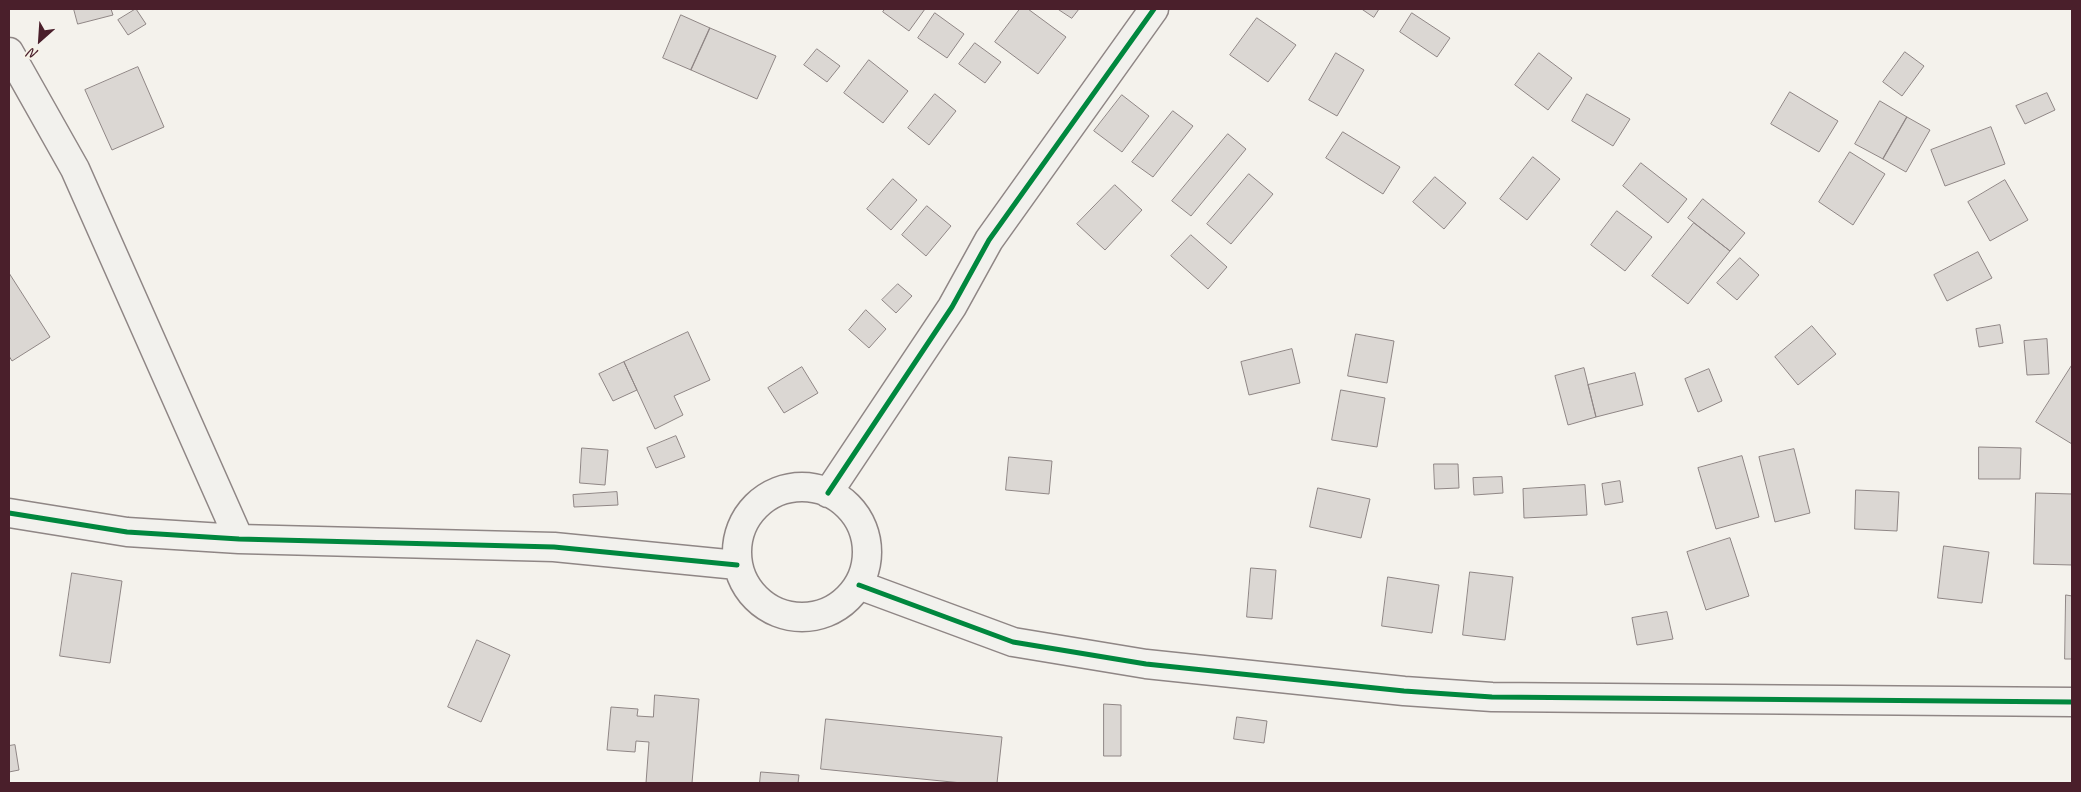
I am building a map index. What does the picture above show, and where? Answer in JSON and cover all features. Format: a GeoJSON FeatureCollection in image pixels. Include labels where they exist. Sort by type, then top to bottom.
{"type":"FeatureCollection","features":[{"type":"Feature","properties":{"kind":"street"},"geometry":{"type":"LineString","coordinates":[[828,492],[952,307],[989,240],[1154,9]]}},
{"type":"Feature","properties":{"kind":"street"},"geometry":{"type":"LineString","coordinates":[[9,52],[75,169],[239,539]]}},
{"type":"Feature","properties":{"kind":"street"},"geometry":{"type":"LineString","coordinates":[[793,488],[811,488],[828,492],[844,502],[856,516],[864,532],[867,550],[865,568],[858,585],[846,600],[830,611],[811,617],[791,617],[773,610],[756,599],[744,584],[737,565],[736,547],[740,530],[748,514],[761,501],[776,492],[793,488]]}},
{"type":"Feature","properties":{"kind":"street"},"geometry":{"type":"LineString","coordinates":[[9,512],[127,532],[239,539],[554,547],[737,565]]}},
{"type":"Feature","properties":{"kind":"street"},"geometry":{"type":"LineString","coordinates":[[858,585],[1013,642],[1146,664],[1394,690],[1492,697],[2072,702]]}},
{"type":"Feature","properties":{"kind":"building"},"geometry":{"type":"Polygon","coordinates":[[[74,9],[111,9],[113,15],[78,24],[74,9]]]}},
{"type":"Feature","properties":{"kind":"building"},"geometry":{"type":"Polygon","coordinates":[[[136,9],[146,24],[128,35],[118,20],[136,9]]]}},
{"type":"Feature","properties":{"kind":"building"},"geometry":{"type":"Polygon","coordinates":[[[885,9],[925,9],[909,31],[883,12],[885,9]]]}},
{"type":"Feature","properties":{"kind":"building"},"geometry":{"type":"Polygon","coordinates":[[[1020,9],[1028,9],[1066,37],[1038,74],[995,42],[1020,9]]]}},
{"type":"Feature","properties":{"kind":"building"},"geometry":{"type":"Polygon","coordinates":[[[1058,9],[1079,9],[1072,18],[1058,9]]]}},
{"type":"Feature","properties":{"kind":"building"},"geometry":{"type":"Polygon","coordinates":[[[1362,9],[1379,9],[1374,17],[1362,9]]]}},
{"type":"Feature","properties":{"kind":"building"},"geometry":{"type":"Polygon","coordinates":[[[935,13],[964,34],[947,58],[918,38],[935,13]]]}},
{"type":"Feature","properties":{"kind":"building"},"geometry":{"type":"Polygon","coordinates":[[[1412,13],[1450,38],[1437,57],[1400,32],[1412,13]]]}},
{"type":"Feature","properties":{"kind":"building"},"geometry":{"type":"Polygon","coordinates":[[[681,15],[710,28],[691,70],[663,58],[681,15]]]}},
{"type":"Feature","properties":{"kind":"building"},"geometry":{"type":"Polygon","coordinates":[[[1257,18],[1296,45],[1268,82],[1230,55],[1257,18]]]}},
{"type":"Feature","properties":{"kind":"building"},"geometry":{"type":"Polygon","coordinates":[[[710,28],[776,56],[757,99],[691,70],[710,28]]]}},
{"type":"Feature","properties":{"kind":"building"},"geometry":{"type":"Polygon","coordinates":[[[975,43],[1001,62],[985,83],[959,64],[975,43]]]}},
{"type":"Feature","properties":{"kind":"building"},"geometry":{"type":"Polygon","coordinates":[[[817,49],[840,66],[827,82],[804,65],[817,49]]]}},
{"type":"Feature","properties":{"kind":"building"},"geometry":{"type":"Polygon","coordinates":[[[1905,52],[1924,66],[1902,96],[1883,82],[1905,52]]]}},
{"type":"Feature","properties":{"kind":"building"},"geometry":{"type":"Polygon","coordinates":[[[1336,53],[1364,70],[1337,116],[1309,100],[1336,53]]]}},
{"type":"Feature","properties":{"kind":"building"},"geometry":{"type":"Polygon","coordinates":[[[1539,53],[1572,78],[1548,110],[1515,85],[1539,53]]]}},
{"type":"Feature","properties":{"kind":"building"},"geometry":{"type":"Polygon","coordinates":[[[869,60],[908,91],[883,123],[844,93],[869,60]]]}},
{"type":"Feature","properties":{"kind":"building"},"geometry":{"type":"Polygon","coordinates":[[[138,67],[164,127],[112,150],[85,90],[138,67]]]}},
{"type":"Feature","properties":{"kind":"building"},"geometry":{"type":"Polygon","coordinates":[[[1790,92],[1838,121],[1819,152],[1771,124],[1790,92]]]}},
{"type":"Feature","properties":{"kind":"building"},"geometry":{"type":"Polygon","coordinates":[[[2047,93],[2055,110],[2025,124],[2016,106],[2047,93]]]}},
{"type":"Feature","properties":{"kind":"building"},"geometry":{"type":"Polygon","coordinates":[[[935,94],[956,111],[929,145],[908,128],[935,94]]]}},
{"type":"Feature","properties":{"kind":"building"},"geometry":{"type":"Polygon","coordinates":[[[1587,94],[1630,119],[1613,146],[1572,121],[1587,94]]]}},
{"type":"Feature","properties":{"kind":"building"},"geometry":{"type":"Polygon","coordinates":[[[1122,95],[1149,116],[1122,152],[1094,131],[1122,95]]]}},
{"type":"Feature","properties":{"kind":"building"},"geometry":{"type":"Polygon","coordinates":[[[1880,101],[1907,117],[1883,159],[1855,144],[1880,101]]]}},
{"type":"Feature","properties":{"kind":"building"},"geometry":{"type":"Polygon","coordinates":[[[1173,111],[1193,126],[1153,177],[1132,162],[1173,111]]]}},
{"type":"Feature","properties":{"kind":"building"},"geometry":{"type":"Polygon","coordinates":[[[1907,117],[1930,130],[1906,172],[1883,159],[1907,117]]]}},
{"type":"Feature","properties":{"kind":"building"},"geometry":{"type":"Polygon","coordinates":[[[1991,127],[2005,164],[1945,186],[1931,150],[1991,127]]]}},
{"type":"Feature","properties":{"kind":"building"},"geometry":{"type":"Polygon","coordinates":[[[1343,132],[1400,167],[1383,194],[1326,158],[1343,132]]]}},
{"type":"Feature","properties":{"kind":"building"},"geometry":{"type":"Polygon","coordinates":[[[1228,134],[1246,149],[1191,216],[1172,201],[1228,134]]]}},
{"type":"Feature","properties":{"kind":"building"},"geometry":{"type":"Polygon","coordinates":[[[1850,152],[1885,174],[1853,225],[1819,202],[1850,152]]]}},
{"type":"Feature","properties":{"kind":"building"},"geometry":{"type":"Polygon","coordinates":[[[1533,157],[1560,179],[1527,220],[1500,199],[1533,157]]]}},
{"type":"Feature","properties":{"kind":"building"},"geometry":{"type":"Polygon","coordinates":[[[1641,163],[1687,199],[1668,223],[1623,186],[1641,163]]]}},
{"type":"Feature","properties":{"kind":"building"},"geometry":{"type":"Polygon","coordinates":[[[1249,174],[1273,194],[1231,244],[1207,224],[1249,174]]]}},
{"type":"Feature","properties":{"kind":"building"},"geometry":{"type":"Polygon","coordinates":[[[1435,177],[1466,203],[1444,229],[1413,202],[1435,177]]]}},
{"type":"Feature","properties":{"kind":"building"},"geometry":{"type":"Polygon","coordinates":[[[893,179],[917,200],[891,230],[867,209],[893,179]]]}},
{"type":"Feature","properties":{"kind":"building"},"geometry":{"type":"Polygon","coordinates":[[[2005,180],[2028,220],[1990,241],[1968,202],[2005,180]]]}},
{"type":"Feature","properties":{"kind":"building"},"geometry":{"type":"Polygon","coordinates":[[[1115,185],[1142,210],[1105,250],[1077,224],[1115,185]]]}},
{"type":"Feature","properties":{"kind":"building"},"geometry":{"type":"Polygon","coordinates":[[[1703,199],[1745,233],[1730,251],[1688,218],[1703,199]]]}},
{"type":"Feature","properties":{"kind":"building"},"geometry":{"type":"Polygon","coordinates":[[[927,206],[951,226],[926,256],[902,235],[927,206]]]}},
{"type":"Feature","properties":{"kind":"building"},"geometry":{"type":"Polygon","coordinates":[[[1617,211],[1652,237],[1625,271],[1591,245],[1617,211]]]}},
{"type":"Feature","properties":{"kind":"building"},"geometry":{"type":"Polygon","coordinates":[[[1694,223],[1730,251],[1688,304],[1652,276],[1694,223]]]}},
{"type":"Feature","properties":{"kind":"building"},"geometry":{"type":"Polygon","coordinates":[[[1191,235],[1227,267],[1208,289],[1171,256],[1191,235]]]}},
{"type":"Feature","properties":{"kind":"building"},"geometry":{"type":"Polygon","coordinates":[[[1978,252],[1992,278],[1947,301],[1934,275],[1978,252]]]}},
{"type":"Feature","properties":{"kind":"building"},"geometry":{"type":"Polygon","coordinates":[[[1740,258],[1759,275],[1737,300],[1717,283],[1740,258]]]}},
{"type":"Feature","properties":{"kind":"building"},"geometry":{"type":"Polygon","coordinates":[[[9,273],[50,337],[12,361],[9,356],[9,273]]]}},
{"type":"Feature","properties":{"kind":"building"},"geometry":{"type":"Polygon","coordinates":[[[898,284],[912,296],[896,313],[882,300],[898,284]]]}},
{"type":"Feature","properties":{"kind":"building"},"geometry":{"type":"Polygon","coordinates":[[[866,310],[886,329],[869,348],[849,330],[866,310]]]}},
{"type":"Feature","properties":{"kind":"building"},"geometry":{"type":"Polygon","coordinates":[[[2000,325],[2003,343],[1979,347],[1976,329],[2000,325]]]}},
{"type":"Feature","properties":{"kind":"building"},"geometry":{"type":"Polygon","coordinates":[[[1812,326],[1836,354],[1798,385],[1775,357],[1812,326]]]}},
{"type":"Feature","properties":{"kind":"building"},"geometry":{"type":"Polygon","coordinates":[[[688,332],[710,380],[674,396],[683,415],[655,429],[624,362],[688,332]]]}},
{"type":"Feature","properties":{"kind":"building"},"geometry":{"type":"Polygon","coordinates":[[[1356,334],[1394,341],[1387,383],[1348,376],[1356,334]]]}},
{"type":"Feature","properties":{"kind":"building"},"geometry":{"type":"Polygon","coordinates":[[[2047,339],[2049,374],[2027,375],[2024,341],[2047,339]]]}},
{"type":"Feature","properties":{"kind":"building"},"geometry":{"type":"Polygon","coordinates":[[[1292,349],[1300,383],[1249,395],[1241,362],[1292,349]]]}},
{"type":"Feature","properties":{"kind":"building"},"geometry":{"type":"Polygon","coordinates":[[[624,362],[637,390],[613,401],[599,374],[624,362]]]}},
{"type":"Feature","properties":{"kind":"building"},"geometry":{"type":"Polygon","coordinates":[[[2072,365],[2072,444],[2036,422],[2072,365]]]}},
{"type":"Feature","properties":{"kind":"building"},"geometry":{"type":"Polygon","coordinates":[[[802,367],[818,393],[784,413],[768,388],[802,367]]]}},
{"type":"Feature","properties":{"kind":"building"},"geometry":{"type":"Polygon","coordinates":[[[1584,368],[1596,417],[1568,425],[1555,376],[1584,368]]]}},
{"type":"Feature","properties":{"kind":"building"},"geometry":{"type":"Polygon","coordinates":[[[1709,369],[1722,401],[1698,412],[1685,379],[1709,369]]]}},
{"type":"Feature","properties":{"kind":"building"},"geometry":{"type":"Polygon","coordinates":[[[1635,373],[1643,405],[1596,417],[1588,385],[1635,373]]]}},
{"type":"Feature","properties":{"kind":"building"},"geometry":{"type":"Polygon","coordinates":[[[1341,390],[1385,398],[1377,447],[1332,440],[1341,390]]]}},
{"type":"Feature","properties":{"kind":"building"},"geometry":{"type":"Polygon","coordinates":[[[676,436],[685,457],[656,468],[647,448],[676,436]]]}},
{"type":"Feature","properties":{"kind":"building"},"geometry":{"type":"Polygon","coordinates":[[[1979,447],[2021,448],[2020,479],[1979,479],[1979,447]]]}},
{"type":"Feature","properties":{"kind":"building"},"geometry":{"type":"Polygon","coordinates":[[[582,448],[608,450],[605,485],[580,483],[582,448]]]}},
{"type":"Feature","properties":{"kind":"building"},"geometry":{"type":"Polygon","coordinates":[[[1794,449],[1810,513],[1775,522],[1759,457],[1794,449]]]}},
{"type":"Feature","properties":{"kind":"building"},"geometry":{"type":"Polygon","coordinates":[[[1742,456],[1759,517],[1716,529],[1698,468],[1742,456]]]}},
{"type":"Feature","properties":{"kind":"building"},"geometry":{"type":"Polygon","coordinates":[[[1009,457],[1052,461],[1049,494],[1006,490],[1009,457]]]}},
{"type":"Feature","properties":{"kind":"building"},"geometry":{"type":"Polygon","coordinates":[[[1434,464],[1458,464],[1459,488],[1435,489],[1434,464]]]}},
{"type":"Feature","properties":{"kind":"building"},"geometry":{"type":"Polygon","coordinates":[[[1502,477],[1503,493],[1474,495],[1473,478],[1502,477]]]}},
{"type":"Feature","properties":{"kind":"building"},"geometry":{"type":"Polygon","coordinates":[[[1620,481],[1623,502],[1605,505],[1602,484],[1620,481]]]}},
{"type":"Feature","properties":{"kind":"building"},"geometry":{"type":"Polygon","coordinates":[[[1585,485],[1587,515],[1524,518],[1523,489],[1585,485]]]}},
{"type":"Feature","properties":{"kind":"building"},"geometry":{"type":"Polygon","coordinates":[[[1318,488],[1370,499],[1361,538],[1310,527],[1318,488]]]}},
{"type":"Feature","properties":{"kind":"building"},"geometry":{"type":"Polygon","coordinates":[[[1856,490],[1899,492],[1897,531],[1855,529],[1856,490]]]}},
{"type":"Feature","properties":{"kind":"building"},"geometry":{"type":"Polygon","coordinates":[[[617,492],[618,505],[574,507],[573,495],[617,492]]]}},
{"type":"Feature","properties":{"kind":"building"},"geometry":{"type":"Polygon","coordinates":[[[2036,493],[2072,494],[2072,565],[2034,564],[2036,493]]]}},
{"type":"Feature","properties":{"kind":"building"},"geometry":{"type":"Polygon","coordinates":[[[1730,538],[1749,596],[1706,610],[1687,552],[1730,538]]]}},
{"type":"Feature","properties":{"kind":"building"},"geometry":{"type":"Polygon","coordinates":[[[1944,546],[1989,552],[1982,603],[1938,598],[1944,546]]]}},
{"type":"Feature","properties":{"kind":"building"},"geometry":{"type":"Polygon","coordinates":[[[1251,568],[1276,570],[1272,619],[1247,617],[1251,568]]]}},
{"type":"Feature","properties":{"kind":"building"},"geometry":{"type":"Polygon","coordinates":[[[1470,572],[1513,577],[1505,640],[1463,635],[1470,572]]]}},
{"type":"Feature","properties":{"kind":"building"},"geometry":{"type":"Polygon","coordinates":[[[72,573],[122,581],[110,663],[60,656],[72,573]]]}},
{"type":"Feature","properties":{"kind":"building"},"geometry":{"type":"Polygon","coordinates":[[[1388,577],[1439,585],[1432,633],[1382,626],[1388,577]]]}},
{"type":"Feature","properties":{"kind":"building"},"geometry":{"type":"Polygon","coordinates":[[[2066,595],[2072,596],[2072,659],[2065,659],[2066,595]]]}},
{"type":"Feature","properties":{"kind":"building"},"geometry":{"type":"Polygon","coordinates":[[[1667,612],[1673,639],[1637,645],[1632,618],[1667,612]]]}},
{"type":"Feature","properties":{"kind":"building"},"geometry":{"type":"Polygon","coordinates":[[[477,640],[510,655],[481,722],[448,707],[477,640]]]}},
{"type":"Feature","properties":{"kind":"building"},"geometry":{"type":"Polygon","coordinates":[[[655,695],[699,699],[692,783],[646,783],[649,742],[636,741],[635,752],[607,750],[611,707],[638,709],[637,716],[653,717],[655,695]]]}},
{"type":"Feature","properties":{"kind":"building"},"geometry":{"type":"Polygon","coordinates":[[[1104,704],[1121,705],[1121,756],[1104,756],[1104,704]]]}},
{"type":"Feature","properties":{"kind":"building"},"geometry":{"type":"Polygon","coordinates":[[[1237,717],[1267,721],[1264,743],[1234,739],[1237,717]]]}},
{"type":"Feature","properties":{"kind":"building"},"geometry":{"type":"Polygon","coordinates":[[[826,719],[1002,737],[997,783],[962,783],[821,769],[826,719]]]}},
{"type":"Feature","properties":{"kind":"building"},"geometry":{"type":"Polygon","coordinates":[[[15,745],[19,770],[9,772],[9,746],[15,745]]]}},
{"type":"Feature","properties":{"kind":"building"},"geometry":{"type":"Polygon","coordinates":[[[761,772],[799,775],[798,783],[760,783],[761,772]]]}},
{"type":"Feature","properties":{"kind":"cycle path"},"geometry":{"type":"LineString","coordinates":[[828,493],[952,307],[989,240],[1154,9]]}},
{"type":"Feature","properties":{"kind":"cycle path"},"geometry":{"type":"LineString","coordinates":[[9,513],[127,532],[239,539],[554,547],[737,565]]}},
{"type":"Feature","properties":{"kind":"cycle path"},"geometry":{"type":"LineString","coordinates":[[859,585],[1013,642],[1146,664],[1404,691],[1492,697],[2072,702]]}}]}
